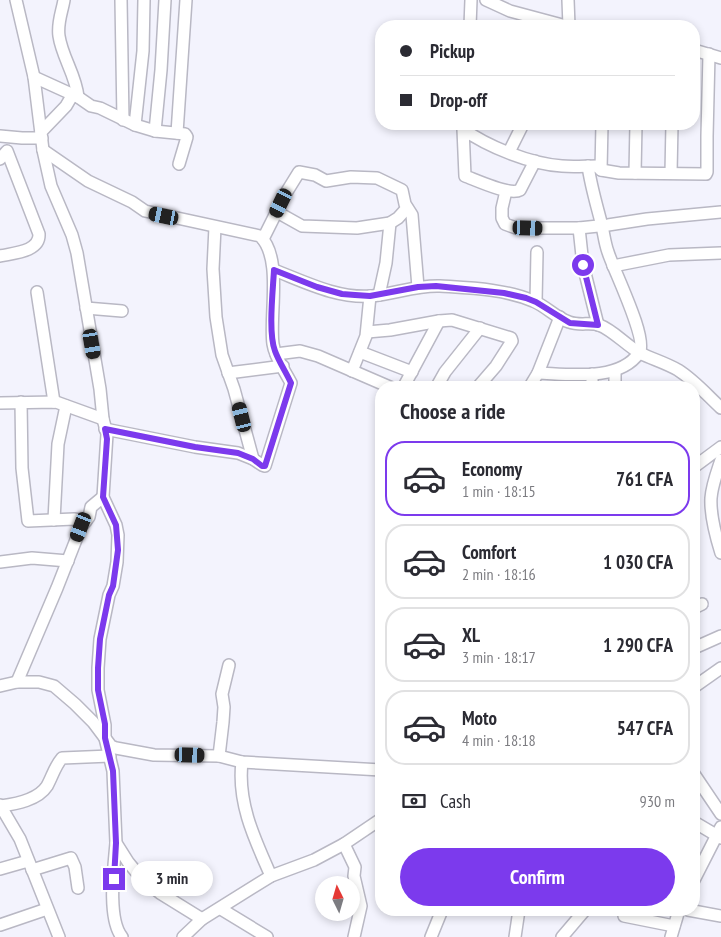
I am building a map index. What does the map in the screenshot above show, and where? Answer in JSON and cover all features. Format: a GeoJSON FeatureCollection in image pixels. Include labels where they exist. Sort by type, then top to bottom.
{"type":"FeatureCollection","features":[{"type":"Feature","properties":{"kind":"street"},"geometry":{"type":"LineString","coordinates":[[16,0],[34,76],[43,150],[51,186],[72,235],[77,252],[107,439],[103,497],[116,525],[118,535],[113,586],[109,595],[98,654],[98,690],[105,724],[105,738],[113,771],[116,843],[113,903],[115,923],[122,937]]}},
{"type":"Feature","properties":{"kind":"street"},"geometry":{"type":"LineString","coordinates":[[0,256],[30,248],[39,239],[36,225],[4,155],[4,136],[41,135],[75,95],[74,79],[59,34],[64,0]]}},
{"type":"Feature","properties":{"kind":"street"},"geometry":{"type":"LineString","coordinates":[[121,0],[124,120]]}},
{"type":"Feature","properties":{"kind":"street"},"geometry":{"type":"LineString","coordinates":[[135,125],[143,52],[144,0]]}},
{"type":"Feature","properties":{"kind":"street"},"geometry":{"type":"LineString","coordinates":[[155,131],[165,0]]}},
{"type":"Feature","properties":{"kind":"street"},"geometry":{"type":"LineString","coordinates":[[177,133],[186,0]]}},
{"type":"Feature","properties":{"kind":"street"},"geometry":{"type":"LineString","coordinates":[[470,20],[471,0]]}},
{"type":"Feature","properties":{"kind":"street"},"geometry":{"type":"LineString","coordinates":[[486,0],[510,10],[546,20]]}},
{"type":"Feature","properties":{"kind":"street"},"geometry":{"type":"LineString","coordinates":[[568,0],[568,20]]}},
{"type":"Feature","properties":{"kind":"street"},"geometry":{"type":"LineString","coordinates":[[700,52],[721,58]]}},
{"type":"Feature","properties":{"kind":"street"},"geometry":{"type":"LineString","coordinates":[[468,130],[481,141],[535,161],[562,166],[597,166],[601,170],[635,173],[703,174],[707,172],[706,136],[710,54]]}},
{"type":"Feature","properties":{"kind":"street"},"geometry":{"type":"LineString","coordinates":[[34,76],[75,95],[91,106],[102,109],[135,125],[155,131],[184,134],[187,136],[179,164]]}},
{"type":"Feature","properties":{"kind":"street"},"geometry":{"type":"LineString","coordinates":[[463,130],[464,176],[513,192],[520,190],[535,161]]}},
{"type":"Feature","properties":{"kind":"street"},"geometry":{"type":"LineString","coordinates":[[509,152],[520,130]]}},
{"type":"Feature","properties":{"kind":"street"},"geometry":{"type":"LineString","coordinates":[[601,170],[602,130]]}},
{"type":"Feature","properties":{"kind":"street"},"geometry":{"type":"LineString","coordinates":[[635,173],[636,130]]}},
{"type":"Feature","properties":{"kind":"street"},"geometry":{"type":"LineString","coordinates":[[671,173],[672,130]]}},
{"type":"Feature","properties":{"kind":"street"},"geometry":{"type":"LineString","coordinates":[[0,403],[54,402],[104,424],[195,447],[224,450],[253,459],[262,466],[265,466],[291,383],[276,354],[273,332],[274,270],[260,236],[145,212],[132,202],[88,180],[43,150]]}},
{"type":"Feature","properties":{"kind":"street"},"geometry":{"type":"LineString","coordinates":[[538,373],[592,374],[615,371],[640,353],[641,343],[635,321],[607,252],[588,166]]}},
{"type":"Feature","properties":{"kind":"street"},"geometry":{"type":"LineString","coordinates":[[262,239],[296,176],[300,172],[315,175],[328,181],[351,177],[377,178],[402,190],[407,208],[412,216],[418,287]]}},
{"type":"Feature","properties":{"kind":"street"},"geometry":{"type":"LineString","coordinates":[[506,190],[501,216],[505,224],[511,227],[579,228],[721,212]]}},
{"type":"Feature","properties":{"kind":"street"},"geometry":{"type":"LineString","coordinates":[[276,212],[303,227],[357,228],[390,223],[398,218],[407,208]]}},
{"type":"Feature","properties":{"kind":"street"},"geometry":{"type":"LineString","coordinates":[[352,371],[367,332],[374,295],[387,260],[390,223]]}},
{"type":"Feature","properties":{"kind":"street"},"geometry":{"type":"LineString","coordinates":[[215,227],[213,269],[216,316],[222,355],[234,388],[253,459]]}},
{"type":"Feature","properties":{"kind":"street"},"geometry":{"type":"LineString","coordinates":[[579,228],[583,265],[598,325]]}},
{"type":"Feature","properties":{"kind":"street"},"geometry":{"type":"LineString","coordinates":[[536,302],[537,252]]}},
{"type":"Feature","properties":{"kind":"street"},"geometry":{"type":"LineString","coordinates":[[613,266],[669,255],[721,253]]}},
{"type":"Feature","properties":{"kind":"street"},"geometry":{"type":"LineString","coordinates":[[274,270],[342,294],[374,295],[418,287],[436,286],[494,292],[526,298],[572,323],[598,325],[640,353],[661,361],[683,381]]}},
{"type":"Feature","properties":{"kind":"street"},"geometry":{"type":"LineString","coordinates":[[37,292],[54,402]]}},
{"type":"Feature","properties":{"kind":"street"},"geometry":{"type":"LineString","coordinates":[[86,308],[122,311]]}},
{"type":"Feature","properties":{"kind":"street"},"geometry":{"type":"LineString","coordinates":[[533,381],[560,317]]}},
{"type":"Feature","properties":{"kind":"street"},"geometry":{"type":"LineString","coordinates":[[367,332],[439,321],[456,321],[506,336],[512,340],[496,366],[483,381]]}},
{"type":"Feature","properties":{"kind":"street"},"geometry":{"type":"LineString","coordinates":[[408,381],[439,321]]}},
{"type":"Feature","properties":{"kind":"street"},"geometry":{"type":"LineString","coordinates":[[440,381],[480,328]]}},
{"type":"Feature","properties":{"kind":"street"},"geometry":{"type":"LineString","coordinates":[[276,354],[304,352],[335,362],[376,381]]}},
{"type":"Feature","properties":{"kind":"street"},"geometry":{"type":"LineString","coordinates":[[360,352],[412,372]]}},
{"type":"Feature","properties":{"kind":"street"},"geometry":{"type":"LineString","coordinates":[[228,373],[283,366]]}},
{"type":"Feature","properties":{"kind":"street"},"geometry":{"type":"LineString","coordinates":[[615,371],[615,381]]}},
{"type":"Feature","properties":{"kind":"street"},"geometry":{"type":"LineString","coordinates":[[592,374],[592,381]]}},
{"type":"Feature","properties":{"kind":"street"},"geometry":{"type":"LineString","coordinates":[[700,393],[721,408]]}},
{"type":"Feature","properties":{"kind":"street"},"geometry":{"type":"LineString","coordinates":[[21,402],[23,440],[21,446],[28,519],[30,521],[74,519],[86,521]]}},
{"type":"Feature","properties":{"kind":"street"},"geometry":{"type":"LineString","coordinates":[[54,520],[58,444],[66,406]]}},
{"type":"Feature","properties":{"kind":"street"},"geometry":{"type":"LineString","coordinates":[[700,463],[721,447]]}},
{"type":"Feature","properties":{"kind":"street"},"geometry":{"type":"LineString","coordinates":[[721,460],[711,498],[721,553]]}},
{"type":"Feature","properties":{"kind":"street"},"geometry":{"type":"LineString","coordinates":[[17,682],[81,527],[92,508],[103,497]]}},
{"type":"Feature","properties":{"kind":"street"},"geometry":{"type":"LineString","coordinates":[[0,562],[32,558],[68,561]]}},
{"type":"Feature","properties":{"kind":"street"},"geometry":{"type":"LineString","coordinates":[[700,645],[721,636]]}},
{"type":"Feature","properties":{"kind":"street"},"geometry":{"type":"LineString","coordinates":[[219,756],[224,714],[223,691],[229,666]]}},
{"type":"Feature","properties":{"kind":"street"},"geometry":{"type":"LineString","coordinates":[[700,683],[721,668]]}},
{"type":"Feature","properties":{"kind":"street"},"geometry":{"type":"LineString","coordinates":[[0,687],[17,682],[39,682],[54,686],[75,704],[113,747],[154,755],[219,756],[242,762],[375,770]]}},
{"type":"Feature","properties":{"kind":"street"},"geometry":{"type":"LineString","coordinates":[[58,937],[20,839],[0,806],[25,801],[40,793],[46,788],[62,758],[110,756]]}},
{"type":"Feature","properties":{"kind":"street"},"geometry":{"type":"LineString","coordinates":[[242,762],[242,782],[247,818],[271,876]]}},
{"type":"Feature","properties":{"kind":"street"},"geometry":{"type":"LineString","coordinates":[[700,783],[721,814]]}},
{"type":"Feature","properties":{"kind":"street"},"geometry":{"type":"LineString","coordinates":[[183,937],[202,919],[271,876],[314,860],[344,844],[375,823]]}},
{"type":"Feature","properties":{"kind":"street"},"geometry":{"type":"LineString","coordinates":[[700,825],[719,833],[700,869]]}},
{"type":"Feature","properties":{"kind":"street"},"geometry":{"type":"LineString","coordinates":[[116,843],[142,879],[160,893],[202,919]]}},
{"type":"Feature","properties":{"kind":"street"},"geometry":{"type":"LineString","coordinates":[[344,844],[355,867],[354,876],[362,906],[354,937]]}},
{"type":"Feature","properties":{"kind":"street"},"geometry":{"type":"LineString","coordinates":[[0,869],[30,866],[71,858],[76,867],[78,888]]}},
{"type":"Feature","properties":{"kind":"street"},"geometry":{"type":"LineString","coordinates":[[0,925],[47,909]]}},
{"type":"Feature","properties":{"kind":"street"},"geometry":{"type":"LineString","coordinates":[[220,909],[267,937]]}},
{"type":"Feature","properties":{"kind":"street"},"geometry":{"type":"LineString","coordinates":[[700,912],[721,916]]}},
{"type":"Feature","properties":{"kind":"street"},"geometry":{"type":"LineString","coordinates":[[431,937],[440,916]]}},
{"type":"Feature","properties":{"kind":"street"},"geometry":{"type":"LineString","coordinates":[[515,937],[518,916]]}},
{"type":"Feature","properties":{"kind":"street"},"geometry":{"type":"LineString","coordinates":[[562,937],[580,916]]}},
{"type":"Feature","properties":{"kind":"street"},"geometry":{"type":"LineString","coordinates":[[624,916],[672,932],[677,916]]}},
{"type":"Feature","properties":{"kind":"route"},"geometry":{"type":"LineString","coordinates":[[114,879],[116,843],[113,771],[105,738],[105,724],[98,690],[100,639],[109,595],[113,586],[118,550],[116,525],[103,497],[107,439],[105,429],[195,447],[238,453],[265,466],[291,383],[273,344],[272,304],[274,270],[317,287],[342,294],[370,296],[404,289],[436,286],[504,293],[536,302],[570,323],[598,325],[583,265]]}}]}
